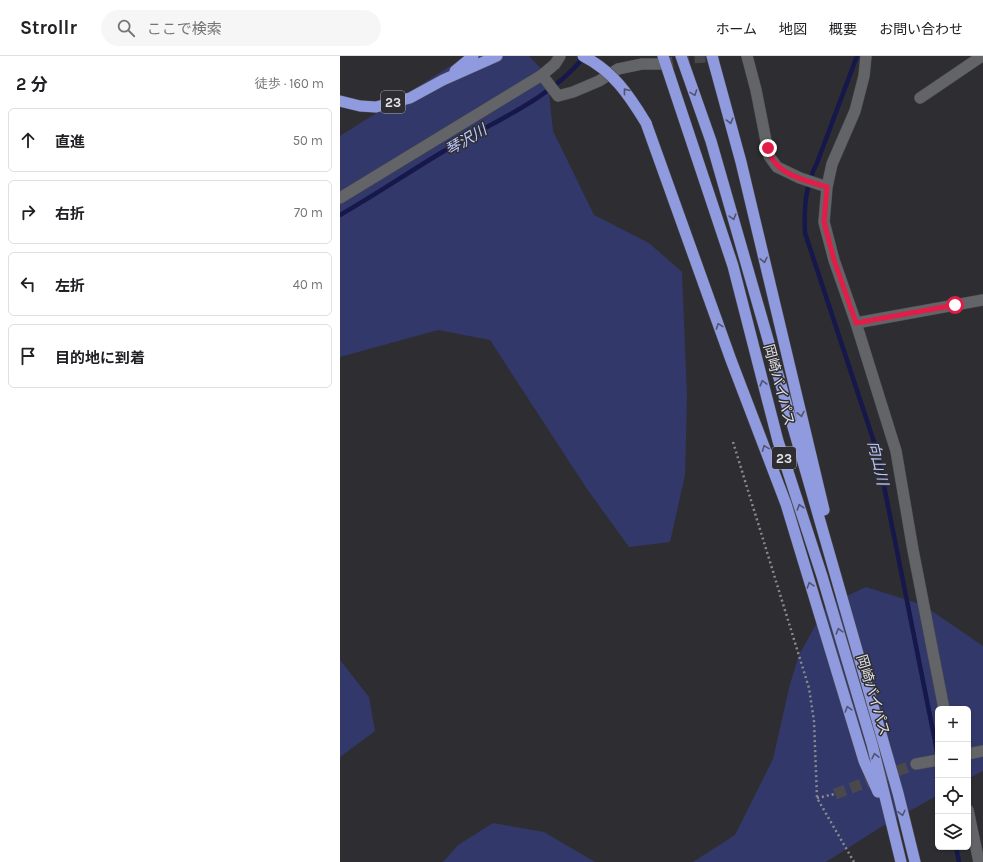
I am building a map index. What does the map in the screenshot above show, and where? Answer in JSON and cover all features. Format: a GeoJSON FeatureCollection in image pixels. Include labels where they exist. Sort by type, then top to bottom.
{"type":"FeatureCollection","features":[{"type":"Feature","properties":{"kind":"highway","name":"23"},"geometry":{"type":"LineString","coordinates":[[443,80],[473,56]]}},
{"type":"Feature","properties":{"kind":"highway","name":"23"},"geometry":{"type":"LineString","coordinates":[[340,101],[360,106],[376,107],[410,98],[443,80],[497,56]]}},
{"type":"Feature","properties":{"kind":"highway","name":"23"},"geometry":{"type":"LineString","coordinates":[[583,56],[598,63],[616,79],[628,93],[646,124],[731,360],[786,504],[864,761],[887,810]]}},
{"type":"Feature","properties":{"kind":"highway","name":"岡崎バイパス"},"geometry":{"type":"LineString","coordinates":[[680,56],[711,141],[898,793],[915,862]]}},
{"type":"Feature","properties":{"kind":"highway","name":"23"},"geometry":{"type":"LineString","coordinates":[[712,56],[741,162],[837,561],[870,677],[893,765],[898,793]]}},
{"type":"Feature","properties":{"kind":"highway","name":"岡崎バイパス"},"geometry":{"type":"LineString","coordinates":[[663,60],[733,266],[778,441],[822,576],[872,744],[901,862]]}},
{"type":"Feature","properties":{"kind":"street"},"geometry":{"type":"LineString","coordinates":[[340,198],[543,76],[555,64],[560,56]]}},
{"type":"Feature","properties":{"kind":"street"},"geometry":{"type":"LineString","coordinates":[[747,56],[770,156],[777,167],[805,180],[824,186]]}},
{"type":"Feature","properties":{"kind":"street"},"geometry":{"type":"LineString","coordinates":[[866,56],[864,76],[855,110],[824,186],[824,222],[834,260],[856,323],[896,451],[913,550],[943,706]]}},
{"type":"Feature","properties":{"kind":"street"},"geometry":{"type":"LineString","coordinates":[[920,98],[982,56]]}},
{"type":"Feature","properties":{"kind":"street"},"geometry":{"type":"LineString","coordinates":[[543,76],[558,96],[573,92],[599,81],[618,69],[663,60]]}},
{"type":"Feature","properties":{"kind":"street"},"geometry":{"type":"LineString","coordinates":[[856,323],[983,300]]}},
{"type":"Feature","properties":{"kind":"street"},"geometry":{"type":"LineString","coordinates":[[971,753],[983,751]]}},
{"type":"Feature","properties":{"kind":"street"},"geometry":{"type":"LineString","coordinates":[[916,764],[933,761]]}},
{"type":"Feature","properties":{"kind":"street"},"geometry":{"type":"LineString","coordinates":[[969,814],[979,862]]}},
{"type":"Feature","properties":{"kind":"path"},"geometry":{"type":"LineString","coordinates":[[733,442],[809,688],[814,721],[817,798],[854,862]]}},
{"type":"Feature","properties":{"kind":"path"},"geometry":{"type":"LineString","coordinates":[[817,798],[835,794]]}},
{"type":"Feature","properties":{"kind":"shaded area"},"geometry":{"type":"Polygon","coordinates":[[[466,56],[529,56],[547,75],[553,131],[594,215],[649,243],[682,272],[687,397],[685,475],[670,542],[629,547],[587,489],[490,340],[438,330],[340,357],[340,136],[466,56]]]}},
{"type":"Feature","properties":{"kind":"shaded area"},"geometry":{"type":"Polygon","coordinates":[[[866,587],[923,605],[983,646],[983,771],[971,777],[971,706],[935,706],[935,797],[881,827],[826,862],[693,862],[735,835],[773,759],[790,684],[799,655],[827,605],[866,587]]]}},
{"type":"Feature","properties":{"kind":"shaded area"},"geometry":{"type":"Polygon","coordinates":[[[340,660],[369,697],[375,731],[340,757],[340,660]]]}},
{"type":"Feature","properties":{"kind":"shaded area"},"geometry":{"type":"Polygon","coordinates":[[[493,823],[544,832],[595,862],[443,862],[458,845],[493,823]]]}},
{"type":"Feature","properties":{"kind":"waterway","name":"向山川"},"geometry":{"type":"LineString","coordinates":[[857,56],[810,180],[805,206],[805,233],[877,451],[935,742]]}},
{"type":"Feature","properties":{"kind":"waterway","name":"琴沢川"},"geometry":{"type":"LineString","coordinates":[[340,215],[462,140],[537,98],[554,86],[584,57]]}},
{"type":"Feature","properties":{"kind":"waterway","name":"向山川"},"geometry":{"type":"LineString","coordinates":[[957,850],[959,862]]}},
{"type":"Feature","properties":{"kind":"tunnel"},"geometry":{"type":"LineString","coordinates":[[662,64],[692,58],[719,56]]}},
{"type":"Feature","properties":{"kind":"tunnel"},"geometry":{"type":"LineString","coordinates":[[835,794],[916,764]]}},
{"type":"Feature","properties":{"kind":"route"},"geometry":{"type":"LineString","coordinates":[[768,148],[770,156],[777,167],[800,178],[827,187],[824,222],[834,260],[856,323],[955,305]]}}]}
